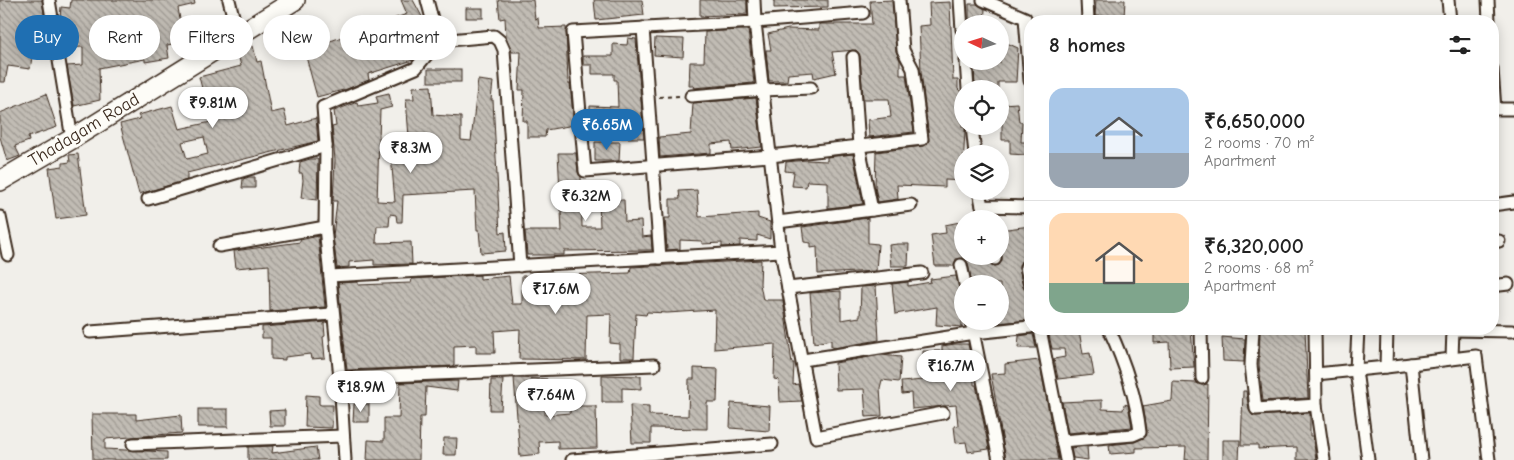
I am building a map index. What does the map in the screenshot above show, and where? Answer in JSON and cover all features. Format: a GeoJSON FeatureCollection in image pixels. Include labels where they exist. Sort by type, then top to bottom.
{"type":"FeatureCollection","features":[{"type":"Feature","properties":{"kind":"main road","name":"Thadagam Road"},"geometry":{"type":"LineString","coordinates":[[253,27],[295,0]]}},
{"type":"Feature","properties":{"kind":"main road","name":"Thadagam Road"},"geometry":{"type":"LineString","coordinates":[[0,181],[199,60]]}},
{"type":"Feature","properties":{"kind":"street"},"geometry":{"type":"LineString","coordinates":[[49,0],[72,139]]}},
{"type":"Feature","properties":{"kind":"street"},"geometry":{"type":"LineString","coordinates":[[229,0],[233,15]]}},
{"type":"Feature","properties":{"kind":"street"},"geometry":{"type":"LineString","coordinates":[[427,0],[431,15]]}},
{"type":"Feature","properties":{"kind":"street"},"geometry":{"type":"LineString","coordinates":[[754,0],[762,90],[781,251],[816,437],[944,413]]}},
{"type":"Feature","properties":{"kind":"street"},"geometry":{"type":"LineString","coordinates":[[863,13],[755,22],[573,32],[585,171],[770,156],[922,138],[913,69],[904,50],[899,0]]}},
{"type":"Feature","properties":{"kind":"street"},"geometry":{"type":"LineString","coordinates":[[960,0],[961,15]]}},
{"type":"Feature","properties":{"kind":"street"},"geometry":{"type":"LineString","coordinates":[[983,0],[1024,18]]}},
{"type":"Feature","properties":{"kind":"street"},"geometry":{"type":"LineString","coordinates":[[1087,0],[1088,15]]}},
{"type":"Feature","properties":{"kind":"street"},"geometry":{"type":"LineString","coordinates":[[1448,0],[1449,15]]}},
{"type":"Feature","properties":{"kind":"street"},"geometry":{"type":"LineString","coordinates":[[1488,0],[1489,15]]}},
{"type":"Feature","properties":{"kind":"street"},"geometry":{"type":"LineString","coordinates":[[643,28],[660,258]]}},
{"type":"Feature","properties":{"kind":"street"},"geometry":{"type":"LineString","coordinates":[[457,39],[494,36],[500,41],[504,50],[520,266]]}},
{"type":"Feature","properties":{"kind":"street"},"geometry":{"type":"LineString","coordinates":[[852,57],[859,146],[872,210]]}},
{"type":"Feature","properties":{"kind":"street"},"geometry":{"type":"LineString","coordinates":[[345,460],[340,378],[332,314],[325,228],[326,146],[323,106],[416,68],[423,60]]}},
{"type":"Feature","properties":{"kind":"street"},"geometry":{"type":"LineString","coordinates":[[691,96],[811,88]]}},
{"type":"Feature","properties":{"kind":"street"},"geometry":{"type":"LineString","coordinates":[[1499,110],[1514,110]]}},
{"type":"Feature","properties":{"kind":"street"},"geometry":{"type":"LineString","coordinates":[[148,199],[326,146]]}},
{"type":"Feature","properties":{"kind":"street"},"geometry":{"type":"LineString","coordinates":[[981,200],[984,210]]}},
{"type":"Feature","properties":{"kind":"street"},"geometry":{"type":"LineString","coordinates":[[1499,204],[1514,202]]}},
{"type":"Feature","properties":{"kind":"street"},"geometry":{"type":"LineString","coordinates":[[778,222],[911,205]]}},
{"type":"Feature","properties":{"kind":"street"},"geometry":{"type":"LineString","coordinates":[[982,206],[1024,207]]}},
{"type":"Feature","properties":{"kind":"street"},"geometry":{"type":"LineString","coordinates":[[0,217],[8,255]]}},
{"type":"Feature","properties":{"kind":"street"},"geometry":{"type":"LineString","coordinates":[[219,246],[325,228]]}},
{"type":"Feature","properties":{"kind":"street"},"geometry":{"type":"LineString","coordinates":[[330,276],[781,251]]}},
{"type":"Feature","properties":{"kind":"street"},"geometry":{"type":"LineString","coordinates":[[961,265],[963,275]]}},
{"type":"Feature","properties":{"kind":"street"},"geometry":{"type":"LineString","coordinates":[[788,288],[922,274]]}},
{"type":"Feature","properties":{"kind":"street"},"geometry":{"type":"LineString","coordinates":[[1499,285],[1508,284]]}},
{"type":"Feature","properties":{"kind":"street"},"geometry":{"type":"LineString","coordinates":[[90,332],[332,314]]}},
{"type":"Feature","properties":{"kind":"street"},"geometry":{"type":"LineString","coordinates":[[1009,327],[1024,327]]}},
{"type":"Feature","properties":{"kind":"street"},"geometry":{"type":"LineString","coordinates":[[803,360],[958,330]]}},
{"type":"Feature","properties":{"kind":"street"},"geometry":{"type":"LineString","coordinates":[[974,330],[998,460]]}},
{"type":"Feature","properties":{"kind":"street"},"geometry":{"type":"LineString","coordinates":[[1499,331],[1512,331]]}},
{"type":"Feature","properties":{"kind":"street"},"geometry":{"type":"LineString","coordinates":[[1041,335],[1066,460]]}},
{"type":"Feature","properties":{"kind":"street"},"geometry":{"type":"LineString","coordinates":[[1062,441],[1133,435],[1140,432],[1138,416],[1122,358],[1112,335]]}},
{"type":"Feature","properties":{"kind":"street"},"geometry":{"type":"LineString","coordinates":[[1201,335],[1202,378]]}},
{"type":"Feature","properties":{"kind":"street"},"geometry":{"type":"LineString","coordinates":[[1253,335],[1251,365],[1256,409],[1316,405]]}},
{"type":"Feature","properties":{"kind":"street"},"geometry":{"type":"LineString","coordinates":[[1315,335],[1316,405],[1324,460]]}},
{"type":"Feature","properties":{"kind":"street"},"geometry":{"type":"LineString","coordinates":[[1358,335],[1356,370],[1368,460]]}},
{"type":"Feature","properties":{"kind":"street"},"geometry":{"type":"LineString","coordinates":[[1386,368],[1387,335]]}},
{"type":"Feature","properties":{"kind":"street"},"geometry":{"type":"LineString","coordinates":[[1452,358],[1453,335]]}},
{"type":"Feature","properties":{"kind":"street"},"geometry":{"type":"LineString","coordinates":[[1316,374],[1386,368],[1476,356],[1489,460]]}},
{"type":"Feature","properties":{"kind":"street"},"geometry":{"type":"LineString","coordinates":[[1411,364],[1421,460]]}},
{"type":"Feature","properties":{"kind":"street"},"geometry":{"type":"LineString","coordinates":[[340,378],[654,365]]}},
{"type":"Feature","properties":{"kind":"street"},"geometry":{"type":"LineString","coordinates":[[132,444],[343,436]]}},
{"type":"Feature","properties":{"kind":"street"},"geometry":{"type":"LineString","coordinates":[[572,460],[631,457],[772,444]]}},
{"type":"Feature","properties":{"kind":"path"},"geometry":{"type":"LineString","coordinates":[[648,98],[691,96]]}},
{"type":"Feature","properties":{"kind":"building"},"geometry":{"type":"Polygon","coordinates":[[[0,0],[42,0],[44,15],[15,15],[15,60],[32,60],[30,69],[8,66],[5,82],[0,82],[0,0]]]}},
{"type":"Feature","properties":{"kind":"building"},"geometry":{"type":"Polygon","coordinates":[[[71,0],[194,0],[195,4],[178,8],[179,15],[170,15],[170,44],[167,45],[169,58],[160,60],[160,15],[89,15],[89,60],[140,60],[99,68],[100,100],[74,106],[67,66],[83,65],[83,47],[79,47],[79,15],[60,15],[61,7],[70,8],[71,0]]]}},
{"type":"Feature","properties":{"kind":"building"},"geometry":{"type":"Polygon","coordinates":[[[401,0],[413,0],[421,15],[404,15],[407,14],[401,0]]]}},
{"type":"Feature","properties":{"kind":"building"},"geometry":{"type":"Polygon","coordinates":[[[498,0],[533,0],[535,19],[538,18],[539,28],[566,27],[568,84],[570,84],[574,125],[546,130],[545,137],[527,137],[527,121],[523,121],[524,90],[519,90],[521,52],[512,52],[506,37],[505,18],[500,19],[498,0]]]}},
{"type":"Feature","properties":{"kind":"building"},"geometry":{"type":"Polygon","coordinates":[[[594,0],[642,0],[644,15],[596,20],[594,0]]]}},
{"type":"Feature","properties":{"kind":"building"},"geometry":{"type":"Polygon","coordinates":[[[700,0],[747,0],[747,14],[700,16],[700,0]]]}},
{"type":"Feature","properties":{"kind":"building"},"geometry":{"type":"Polygon","coordinates":[[[774,0],[828,0],[828,7],[774,8],[774,0]]]}},
{"type":"Feature","properties":{"kind":"building"},"geometry":{"type":"Polygon","coordinates":[[[892,0],[896,51],[900,60],[900,75],[906,75],[914,132],[869,137],[868,120],[891,117],[889,99],[863,99],[860,56],[856,50],[832,52],[836,73],[814,78],[813,72],[788,74],[787,81],[769,81],[766,50],[771,50],[768,34],[788,29],[819,30],[819,24],[872,24],[870,1],[892,0]]]}},
{"type":"Feature","properties":{"kind":"building"},"geometry":{"type":"Polygon","coordinates":[[[1096,0],[1125,0],[1124,15],[1095,15],[1096,0]]]}},
{"type":"Feature","properties":{"kind":"building"},"geometry":{"type":"Polygon","coordinates":[[[950,2],[954,80],[954,135],[965,135],[964,145],[954,145],[954,181],[945,180],[945,187],[897,185],[898,199],[878,202],[875,187],[876,152],[923,146],[929,141],[921,71],[919,26],[930,25],[929,3],[950,2]]]}},
{"type":"Feature","properties":{"kind":"building"},"geometry":{"type":"Polygon","coordinates":[[[969,4],[977,4],[985,9],[985,15],[969,15],[969,4]]]}},
{"type":"Feature","properties":{"kind":"building"},"geometry":{"type":"Polygon","coordinates":[[[466,8],[483,8],[483,18],[466,18],[466,8]]]}},
{"type":"Feature","properties":{"kind":"building"},"geometry":{"type":"Polygon","coordinates":[[[748,30],[754,83],[693,88],[694,86],[689,86],[690,62],[704,62],[705,32],[748,30]]]}},
{"type":"Feature","properties":{"kind":"building"},"geometry":{"type":"Polygon","coordinates":[[[340,38],[340,60],[413,60],[368,74],[369,80],[347,89],[317,97],[307,60],[330,60],[330,41],[340,38]]]}},
{"type":"Feature","properties":{"kind":"building"},"geometry":{"type":"Polygon","coordinates":[[[628,38],[636,39],[644,138],[621,138],[622,120],[590,119],[590,106],[618,107],[617,80],[614,80],[614,74],[592,74],[592,65],[583,65],[583,56],[613,56],[613,44],[627,45],[628,38]]]}},
{"type":"Feature","properties":{"kind":"building"},"geometry":{"type":"Polygon","coordinates":[[[655,38],[684,39],[683,57],[654,55],[655,38]]]}},
{"type":"Feature","properties":{"kind":"building"},"geometry":{"type":"Polygon","coordinates":[[[1009,44],[1018,48],[1016,82],[1009,82],[1009,80],[975,80],[974,70],[1009,70],[1009,44]]]}},
{"type":"Feature","properties":{"kind":"building"},"geometry":{"type":"Polygon","coordinates":[[[253,46],[257,62],[261,61],[271,113],[284,110],[288,126],[316,118],[318,141],[187,173],[187,180],[139,194],[120,124],[140,119],[138,115],[172,106],[179,129],[211,122],[199,77],[241,66],[239,60],[253,60],[253,46]],[[204,137],[182,142],[187,159],[208,154],[204,137]]]}},
{"type":"Feature","properties":{"kind":"building"},"geometry":{"type":"Polygon","coordinates":[[[428,69],[461,69],[461,82],[428,82],[428,69]]]}},
{"type":"Feature","properties":{"kind":"building"},"geometry":{"type":"Polygon","coordinates":[[[478,80],[493,82],[491,100],[493,100],[500,233],[505,232],[506,251],[481,253],[479,230],[477,230],[475,191],[403,195],[402,222],[397,222],[396,215],[390,214],[389,226],[377,226],[376,243],[411,242],[412,264],[374,265],[374,260],[349,262],[349,267],[337,268],[333,236],[337,201],[333,201],[335,160],[332,127],[336,126],[334,111],[357,102],[358,106],[378,103],[376,96],[389,93],[392,107],[380,110],[377,201],[395,202],[391,156],[425,153],[424,136],[409,137],[406,99],[414,99],[413,87],[431,86],[433,115],[461,117],[461,140],[471,141],[478,80]]]}},
{"type":"Feature","properties":{"kind":"building"},"geometry":{"type":"Polygon","coordinates":[[[46,94],[57,127],[28,137],[29,141],[15,146],[20,156],[7,161],[0,137],[0,113],[46,94]]]}},
{"type":"Feature","properties":{"kind":"building"},"geometry":{"type":"Polygon","coordinates":[[[756,98],[762,147],[732,150],[731,142],[711,144],[711,153],[660,157],[659,137],[691,134],[693,103],[756,98]]]}},
{"type":"Feature","properties":{"kind":"building"},"geometry":{"type":"Polygon","coordinates":[[[1017,103],[1019,122],[1022,122],[1021,142],[1024,142],[1024,155],[1010,154],[1010,140],[1002,140],[1002,135],[1009,135],[1009,104],[1017,103]]]}},
{"type":"Feature","properties":{"kind":"building"},"geometry":{"type":"Polygon","coordinates":[[[595,142],[620,142],[619,161],[595,161],[595,142]]]}},
{"type":"Feature","properties":{"kind":"building"},"geometry":{"type":"Polygon","coordinates":[[[558,153],[576,153],[578,172],[581,177],[582,227],[600,227],[599,200],[624,200],[625,222],[641,221],[642,237],[651,236],[652,250],[564,251],[564,255],[527,255],[525,231],[562,231],[558,153]]]}},
{"type":"Feature","properties":{"kind":"building"},"geometry":{"type":"Polygon","coordinates":[[[78,154],[86,215],[56,219],[49,168],[63,166],[63,163],[70,162],[69,155],[78,154]]]}},
{"type":"Feature","properties":{"kind":"building"},"geometry":{"type":"Polygon","coordinates":[[[853,154],[863,204],[828,208],[828,182],[807,181],[806,187],[792,186],[794,172],[785,171],[786,162],[806,160],[827,161],[827,157],[853,154]]]}},
{"type":"Feature","properties":{"kind":"building"},"geometry":{"type":"Polygon","coordinates":[[[318,159],[317,200],[301,198],[303,180],[302,173],[299,173],[300,162],[318,159]]]}},
{"type":"Feature","properties":{"kind":"building"},"geometry":{"type":"Polygon","coordinates":[[[255,177],[255,188],[242,188],[243,179],[255,177]]]}},
{"type":"Feature","properties":{"kind":"building"},"geometry":{"type":"Polygon","coordinates":[[[697,190],[699,217],[758,213],[758,218],[770,222],[770,239],[757,235],[757,241],[740,240],[740,246],[722,247],[722,243],[702,244],[702,241],[680,240],[680,249],[667,250],[665,218],[670,218],[670,199],[680,199],[679,191],[697,190]]]}},
{"type":"Feature","properties":{"kind":"building"},"geometry":{"type":"Polygon","coordinates":[[[868,218],[868,243],[878,244],[876,271],[818,274],[817,247],[811,248],[811,243],[804,242],[802,227],[868,218]]]}},
{"type":"Feature","properties":{"kind":"building"},"geometry":{"type":"Polygon","coordinates":[[[954,223],[954,266],[935,266],[931,235],[946,233],[945,225],[954,223]]]}},
{"type":"Feature","properties":{"kind":"building"},"geometry":{"type":"Polygon","coordinates":[[[1024,227],[1024,261],[1021,261],[1019,268],[1024,288],[1024,321],[1009,322],[1009,275],[970,275],[968,265],[1009,265],[1009,229],[1024,227]]]}},
{"type":"Feature","properties":{"kind":"building"},"geometry":{"type":"Polygon","coordinates":[[[318,236],[325,307],[270,311],[269,265],[236,268],[234,251],[300,242],[300,240],[318,236]]]}},
{"type":"Feature","properties":{"kind":"building"},"geometry":{"type":"Polygon","coordinates":[[[909,244],[908,266],[891,266],[889,245],[909,244]]]}},
{"type":"Feature","properties":{"kind":"building"},"geometry":{"type":"Polygon","coordinates":[[[761,260],[760,284],[763,300],[783,300],[792,363],[794,363],[793,385],[798,384],[802,401],[780,402],[779,380],[774,379],[775,344],[714,349],[715,310],[667,313],[647,312],[646,315],[636,314],[634,358],[620,358],[620,344],[610,343],[611,314],[587,315],[586,360],[519,359],[520,329],[494,331],[495,353],[476,353],[476,345],[454,346],[454,366],[347,370],[338,283],[358,282],[358,285],[411,283],[412,279],[480,275],[480,279],[509,276],[512,304],[522,304],[522,276],[630,273],[631,267],[761,260]]]}},
{"type":"Feature","properties":{"kind":"building"},"geometry":{"type":"Polygon","coordinates":[[[954,276],[954,326],[936,325],[937,307],[895,314],[892,284],[908,282],[908,286],[931,282],[930,279],[954,276]]]}},
{"type":"Feature","properties":{"kind":"building"},"geometry":{"type":"Polygon","coordinates":[[[876,286],[879,340],[834,348],[831,346],[831,340],[814,343],[810,293],[841,291],[841,320],[860,317],[861,287],[876,286]]]}},
{"type":"Feature","properties":{"kind":"building"},"geometry":{"type":"Polygon","coordinates":[[[327,322],[324,324],[325,336],[323,337],[325,358],[311,359],[310,354],[285,357],[285,360],[271,359],[271,338],[262,338],[262,327],[327,322]]]}},
{"type":"Feature","properties":{"kind":"building"},"geometry":{"type":"Polygon","coordinates":[[[1033,335],[1036,348],[1018,348],[1019,336],[1033,335]]]}},
{"type":"Feature","properties":{"kind":"building"},"geometry":{"type":"Polygon","coordinates":[[[1049,335],[1080,335],[1083,354],[1090,353],[1094,375],[1058,379],[1054,359],[1065,357],[1064,349],[1052,349],[1049,335]]]}},
{"type":"Feature","properties":{"kind":"building"},"geometry":{"type":"Polygon","coordinates":[[[1154,335],[1191,335],[1194,367],[1170,368],[1169,342],[1154,343],[1154,335]]]}},
{"type":"Feature","properties":{"kind":"building"},"geometry":{"type":"Polygon","coordinates":[[[1260,335],[1305,335],[1308,398],[1263,401],[1259,365],[1260,335]]]}},
{"type":"Feature","properties":{"kind":"building"},"geometry":{"type":"Polygon","coordinates":[[[1222,337],[1245,339],[1244,362],[1223,361],[1222,337]]]}},
{"type":"Feature","properties":{"kind":"building"},"geometry":{"type":"Polygon","coordinates":[[[968,344],[974,373],[974,385],[976,385],[989,449],[968,452],[966,442],[956,443],[954,426],[958,425],[956,405],[912,409],[911,393],[902,394],[901,382],[923,380],[923,351],[942,351],[942,346],[968,344]]]}},
{"type":"Feature","properties":{"kind":"building"},"geometry":{"type":"Polygon","coordinates":[[[881,355],[901,357],[899,382],[882,380],[880,388],[882,416],[866,417],[864,389],[836,390],[835,363],[881,355]]]}},
{"type":"Feature","properties":{"kind":"building"},"geometry":{"type":"Polygon","coordinates":[[[1039,360],[1058,460],[1006,460],[991,374],[1005,373],[1005,364],[1039,360]]]}},
{"type":"Feature","properties":{"kind":"building"},"geometry":{"type":"Polygon","coordinates":[[[694,368],[718,369],[717,402],[707,402],[707,429],[651,428],[651,443],[632,443],[630,405],[649,406],[649,415],[688,416],[689,379],[694,379],[694,368]]]}},
{"type":"Feature","properties":{"kind":"building"},"geometry":{"type":"Polygon","coordinates":[[[602,375],[641,376],[641,389],[622,388],[622,402],[602,402],[602,375]]]}},
{"type":"Feature","properties":{"kind":"building"},"geometry":{"type":"Polygon","coordinates":[[[514,378],[547,379],[545,415],[570,413],[570,406],[596,406],[597,448],[558,449],[558,441],[539,442],[540,454],[520,456],[514,378]]]}},
{"type":"Feature","properties":{"kind":"building"},"geometry":{"type":"Polygon","coordinates":[[[491,380],[503,380],[501,410],[490,410],[491,380]]]}},
{"type":"Feature","properties":{"kind":"building"},"geometry":{"type":"Polygon","coordinates":[[[458,381],[457,391],[426,387],[425,417],[420,417],[419,460],[367,460],[368,440],[384,441],[384,418],[399,418],[400,383],[458,381]]]}},
{"type":"Feature","properties":{"kind":"building"},"geometry":{"type":"Polygon","coordinates":[[[1173,382],[1208,384],[1207,460],[1185,460],[1186,447],[1136,448],[1136,452],[1110,454],[1109,445],[1134,442],[1146,436],[1143,406],[1172,401],[1173,382]]]}},
{"type":"Feature","properties":{"kind":"building"},"geometry":{"type":"Polygon","coordinates":[[[1243,391],[1246,391],[1249,410],[1253,416],[1310,413],[1310,436],[1313,436],[1316,460],[1297,460],[1297,447],[1258,449],[1258,445],[1241,445],[1243,391]]]}},
{"type":"Feature","properties":{"kind":"building"},"geometry":{"type":"Polygon","coordinates":[[[306,395],[319,396],[319,404],[321,405],[333,405],[332,428],[305,427],[306,395]]]}},
{"type":"Feature","properties":{"kind":"building"},"geometry":{"type":"Polygon","coordinates":[[[1102,400],[1102,409],[1123,410],[1124,404],[1128,405],[1132,427],[1068,433],[1062,402],[1102,400]]]}},
{"type":"Feature","properties":{"kind":"building"},"geometry":{"type":"Polygon","coordinates":[[[731,403],[770,406],[769,431],[730,428],[731,403]]]}},
{"type":"Feature","properties":{"kind":"building"},"geometry":{"type":"Polygon","coordinates":[[[354,404],[369,404],[369,422],[353,422],[354,404]]]}},
{"type":"Feature","properties":{"kind":"building"},"geometry":{"type":"Polygon","coordinates":[[[198,409],[228,409],[228,427],[198,427],[198,409]]]}},
{"type":"Feature","properties":{"kind":"building"},"geometry":{"type":"Polygon","coordinates":[[[285,410],[285,426],[270,426],[269,411],[285,410]]]}},
{"type":"Feature","properties":{"kind":"building"},"geometry":{"type":"Polygon","coordinates":[[[92,414],[136,414],[136,420],[181,415],[182,433],[105,439],[105,449],[167,452],[167,460],[93,460],[92,414]]]}},
{"type":"Feature","properties":{"kind":"building"},"geometry":{"type":"Polygon","coordinates":[[[444,438],[457,438],[456,455],[443,455],[444,438]]]}},
{"type":"Feature","properties":{"kind":"building"},"geometry":{"type":"Polygon","coordinates":[[[1223,440],[1240,440],[1239,460],[1223,460],[1223,440]]]}},
{"type":"Feature","properties":{"kind":"building"},"geometry":{"type":"Polygon","coordinates":[[[273,446],[272,453],[316,447],[318,460],[248,460],[248,447],[273,446]]]}},
{"type":"Feature","properties":{"kind":"building"},"geometry":{"type":"Polygon","coordinates":[[[1087,446],[1088,460],[1073,458],[1071,448],[1087,446]]]}}]}
